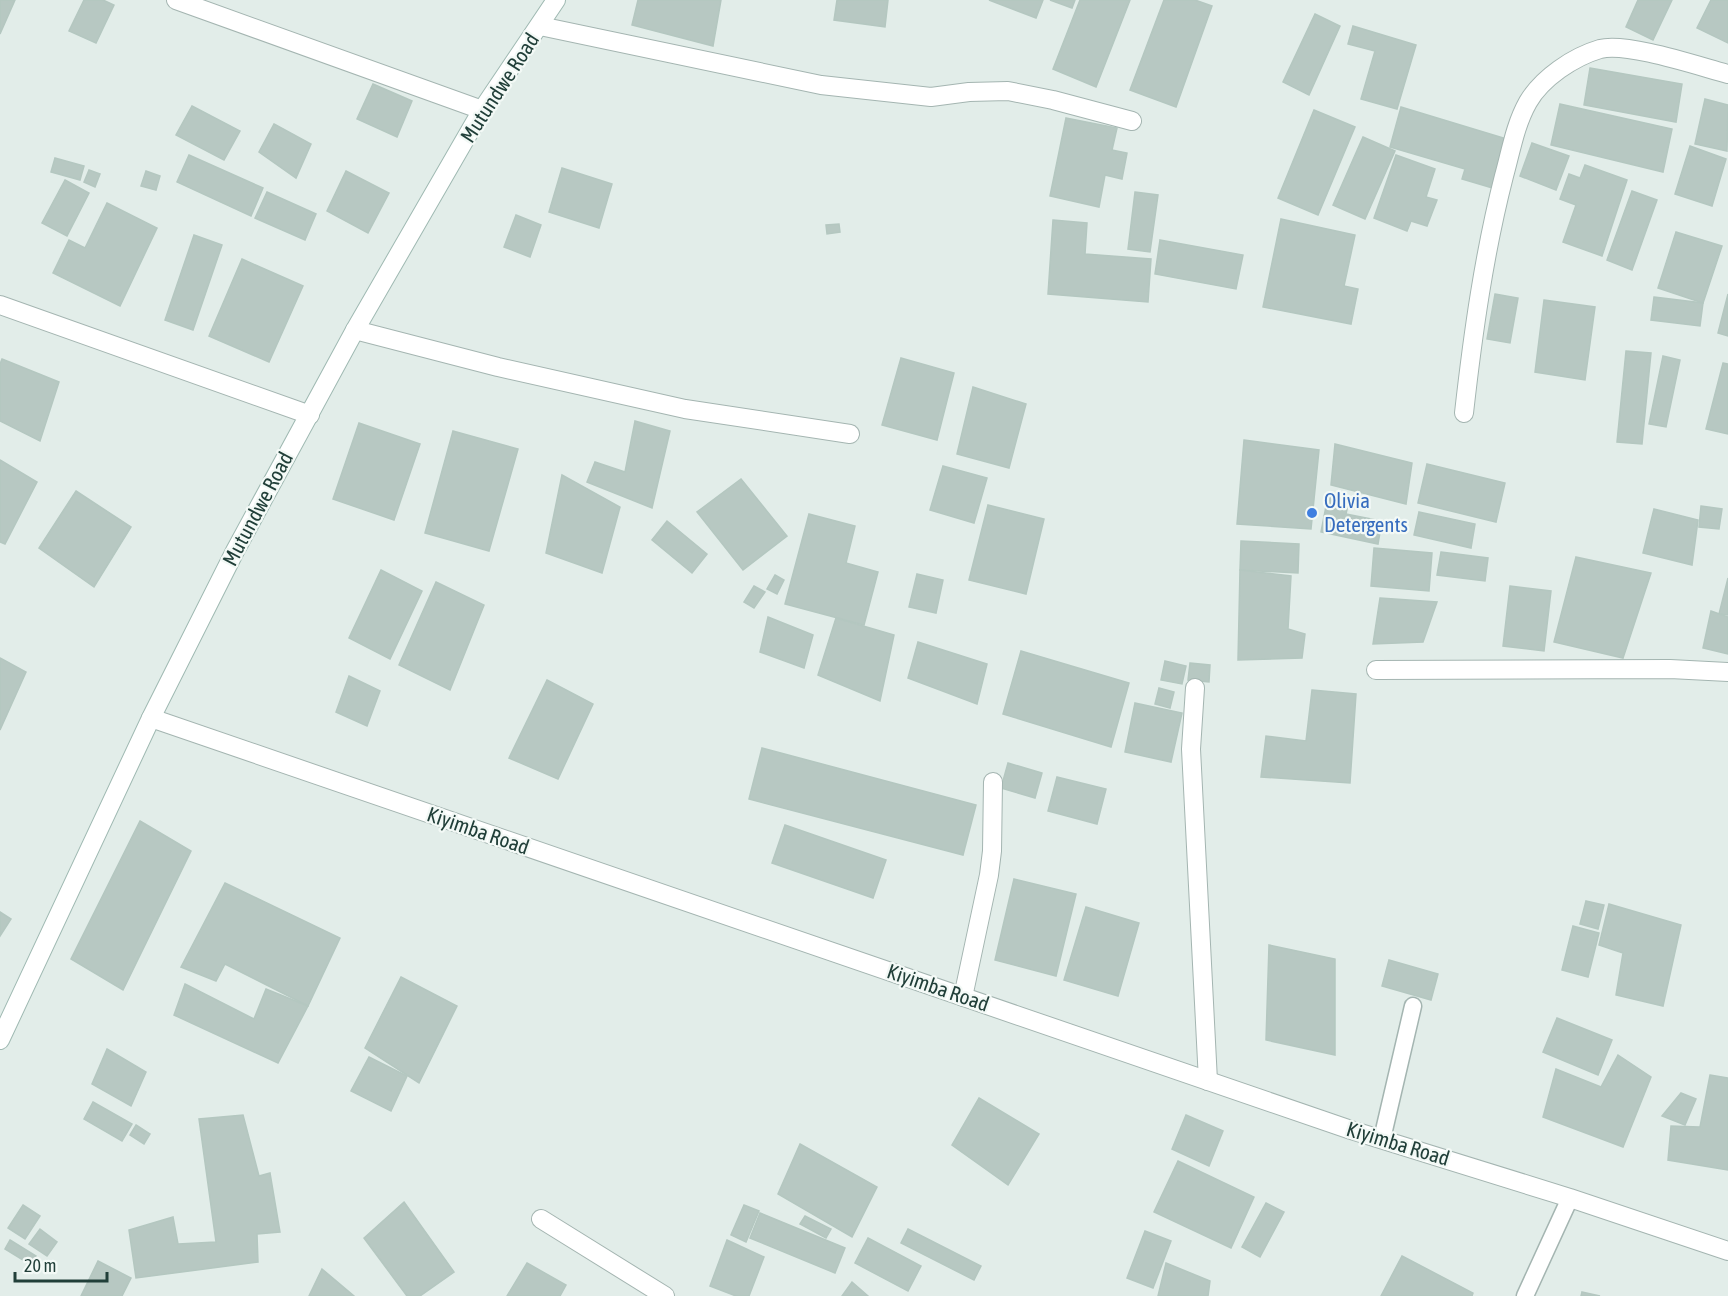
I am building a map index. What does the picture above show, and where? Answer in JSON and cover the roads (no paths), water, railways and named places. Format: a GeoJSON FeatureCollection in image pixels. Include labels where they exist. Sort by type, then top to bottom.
{"type":"FeatureCollection","features":[{"type":"Feature","properties":{"kind":"street"},"geometry":{"type":"LineString","coordinates":[[176,0],[482,110]]}},
{"type":"Feature","properties":{"kind":"street","name":"Mutundwe Road"},"geometry":{"type":"LineString","coordinates":[[2,1030],[151,718],[235,551],[355,330],[482,110],[556,0]]}},
{"type":"Feature","properties":{"kind":"street"},"geometry":{"type":"LineString","coordinates":[[540,27],[821,85],[931,98],[969,92],[1008,91],[1053,100],[1132,121]]}},
{"type":"Feature","properties":{"kind":"street"},"geometry":{"type":"LineString","coordinates":[[1464,413],[1474,327],[1497,203],[1518,122],[1540,86],[1580,57],[1600,49],[1623,47],[1728,74]]}},
{"type":"Feature","properties":{"kind":"street"},"geometry":{"type":"LineString","coordinates":[[0,305],[310,415]]}},
{"type":"Feature","properties":{"kind":"street"},"geometry":{"type":"LineString","coordinates":[[355,330],[498,367],[685,409],[850,434]]}},
{"type":"Feature","properties":{"kind":"street"},"geometry":{"type":"LineString","coordinates":[[1376,670],[1670,669],[1728,672]]}},
{"type":"Feature","properties":{"kind":"street"},"geometry":{"type":"LineString","coordinates":[[1195,688],[1191,749],[1208,1081]]}},
{"type":"Feature","properties":{"kind":"street","name":"Kiyimba Road"},"geometry":{"type":"LineString","coordinates":[[151,718],[1208,1081],[1728,1251]]}},
{"type":"Feature","properties":{"kind":"street"},"geometry":{"type":"LineString","coordinates":[[963,997],[992,851],[993,782]]}},
{"type":"Feature","properties":{"kind":"street"},"geometry":{"type":"LineString","coordinates":[[541,1219],[665,1296]]}},
{"type":"Feature","properties":{"kind":"lane"},"geometry":{"type":"LineString","coordinates":[[1382,1139],[1413,1006]]}},
{"type":"Feature","properties":{"kind":"lane"},"geometry":{"type":"LineString","coordinates":[[1525,1296],[1570,1198]]}},
{"type":"Feature","properties":{"kind":"place","name":"Olivia Detergents"},"geometry":{"type":"Point","coordinates":[1312,513]}}]}
